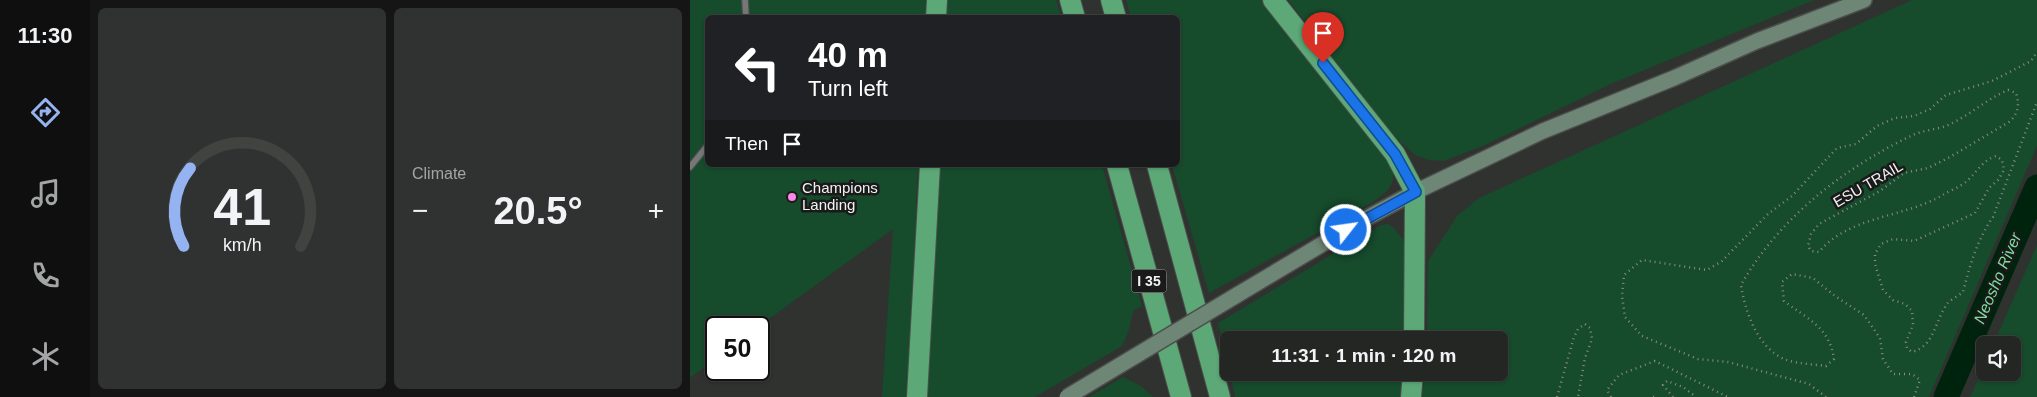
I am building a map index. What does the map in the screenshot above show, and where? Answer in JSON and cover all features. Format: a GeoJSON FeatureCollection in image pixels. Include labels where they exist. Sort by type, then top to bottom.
{"type":"FeatureCollection","features":[{"type":"Feature","properties":{"kind":"highway"},"geometry":{"type":"LineString","coordinates":[[936,15],[937,0]]}},
{"type":"Feature","properties":{"kind":"highway"},"geometry":{"type":"LineString","coordinates":[[1070,0],[1074,15]]}},
{"type":"Feature","properties":{"kind":"highway"},"geometry":{"type":"LineString","coordinates":[[1111,0],[1115,15]]}},
{"type":"Feature","properties":{"kind":"highway"},"geometry":{"type":"LineString","coordinates":[[1273,0],[1395,154],[1416,192],[1414,331]]}},
{"type":"Feature","properties":{"kind":"highway"},"geometry":{"type":"LineString","coordinates":[[917,397],[930,167]]}},
{"type":"Feature","properties":{"kind":"highway","name":"I 35"},"geometry":{"type":"LineString","coordinates":[[1118,167],[1181,397]]}},
{"type":"Feature","properties":{"kind":"highway","name":"I 35"},"geometry":{"type":"LineString","coordinates":[[1158,167],[1220,397]]}},
{"type":"Feature","properties":{"kind":"highway"},"geometry":{"type":"LineString","coordinates":[[1411,397],[1412,381]]}},
{"type":"Feature","properties":{"kind":"main road"},"geometry":{"type":"LineString","coordinates":[[1067,397],[1361,221],[1416,192],[1543,131],[1674,78],[1756,41],[1864,0]]}},
{"type":"Feature","properties":{"kind":"lane"},"geometry":{"type":"LineString","coordinates":[[745,0],[746,15]]}},
{"type":"Feature","properties":{"kind":"lane"},"geometry":{"type":"LineString","coordinates":[[690,167],[705,148]]}},
{"type":"Feature","properties":{"kind":"path"},"geometry":{"type":"LineString","coordinates":[[1826,397],[1809,384],[1728,362],[1698,360],[1642,336],[1624,317],[1622,296],[1624,275],[1642,260],[1707,270],[1722,261],[1768,214],[1792,196],[1838,148],[1856,144],[1877,126],[1895,118],[1914,116],[1930,109],[1946,95],[1992,81],[2031,61],[2037,52]]}},
{"type":"Feature","properties":{"kind":"path","name":"ESU TRAIL"},"geometry":{"type":"LineString","coordinates":[[1914,397],[1920,380],[1912,374],[1893,374],[1883,359],[1880,338],[1864,315],[1813,278],[1792,274],[1782,282],[1784,301],[1818,325],[1832,344],[1834,359],[1826,366],[1785,360],[1769,350],[1744,307],[1741,285],[1770,242],[1838,179],[1888,148],[1915,134],[1945,126],[2008,90],[2016,93],[2018,101],[2016,115],[2009,122],[1950,158],[1928,168],[1904,173],[1880,191],[1819,224],[1811,234],[1808,246],[1811,251],[1819,252],[1829,240],[1849,229],[1930,202],[1945,194],[1966,182],[1987,159],[1996,156],[2002,160],[2004,170],[1998,180],[1989,188],[1975,213],[1914,241],[1893,239],[1881,244],[1875,254],[1875,264],[1884,290],[1893,300],[1905,304],[1912,311],[1913,325],[1906,342],[1907,348],[1912,352],[1918,351],[1927,343],[1947,304],[1963,292],[1970,264],[1982,233],[1993,218],[2004,192],[2037,102]]}},
{"type":"Feature","properties":{"kind":"path"},"geometry":{"type":"LineString","coordinates":[[1557,397],[1574,337],[1578,329],[1585,324],[1590,328],[1592,339],[1585,358],[1578,397]]}},
{"type":"Feature","properties":{"kind":"path"},"geometry":{"type":"LineString","coordinates":[[1611,397],[1607,390],[1620,375],[1655,361],[1728,397]]}},
{"type":"Feature","properties":{"kind":"path"},"geometry":{"type":"LineString","coordinates":[[1673,397],[1663,385],[1667,381],[1683,387],[1696,397]]}},
{"type":"Feature","properties":{"kind":"path"},"geometry":{"type":"LineString","coordinates":[[1653,397],[1658,397]]}},
{"type":"Feature","properties":{"kind":"green space","name":"Champions Landing"},"geometry":{"type":"Polygon","coordinates":[[[690,0],[926,0],[925,15],[705,15],[705,167],[918,167],[908,397],[882,397],[893,229],[770,318],[770,316],[705,316],[705,366],[690,378],[690,0]]]}},
{"type":"Feature","properties":{"kind":"green space"},"geometry":{"type":"Polygon","coordinates":[[[941,0],[1056,0],[1060,15],[941,15],[941,0]]]}},
{"type":"Feature","properties":{"kind":"green space"},"geometry":{"type":"Polygon","coordinates":[[[1126,0],[1267,0],[1388,155],[1393,171],[1390,187],[1373,202],[1209,293],[1173,167],[1180,167],[1180,15],[1130,15],[1126,0]]]}},
{"type":"Feature","properties":{"kind":"green space"},"geometry":{"type":"Polygon","coordinates":[[[1288,0],[1814,0],[1613,83],[1485,145],[1444,161],[1429,160],[1415,155],[1393,135],[1288,0]]]}},
{"type":"Feature","properties":{"kind":"green space"},"geometry":{"type":"Polygon","coordinates":[[[1912,0],[2037,0],[2037,146],[1929,397],[1422,397],[1424,381],[1508,381],[1508,331],[1427,331],[1428,261],[1457,216],[1479,198],[1912,0]]]}},
{"type":"Feature","properties":{"kind":"green space"},"geometry":{"type":"Polygon","coordinates":[[[934,167],[1103,167],[1142,306],[1133,311],[1129,330],[1122,346],[1035,397],[924,397],[934,167]]]}},
{"type":"Feature","properties":{"kind":"green space"},"geometry":{"type":"Polygon","coordinates":[[[1387,224],[1393,227],[1407,245],[1409,331],[1220,331],[1218,323],[1381,225],[1387,224]]]}},
{"type":"Feature","properties":{"kind":"green space"},"geometry":{"type":"Polygon","coordinates":[[[2037,245],[2037,397],[1970,397],[1977,381],[2021,381],[2021,336],[1997,336],[2037,245]]]}},
{"type":"Feature","properties":{"kind":"green space"},"geometry":{"type":"Polygon","coordinates":[[[1123,377],[1141,386],[1153,397],[1089,397],[1123,377]]]}},
{"type":"Feature","properties":{"kind":"green space"},"geometry":{"type":"Polygon","coordinates":[[[1232,381],[1406,381],[1404,397],[1235,397],[1232,381]]]}},
{"type":"Feature","properties":{"kind":"waterway","name":"Neosho River"},"geometry":{"type":"LineString","coordinates":[[1946,397],[2037,187]]}},
{"type":"Feature","properties":{"kind":"place","name":"Champions Landing"},"geometry":{"type":"Point","coordinates":[792,197]}},
{"type":"Feature","properties":{"kind":"route"},"geometry":{"type":"LineString","coordinates":[[1323,63],[1395,154],[1416,192],[1346,230]]}}]}
